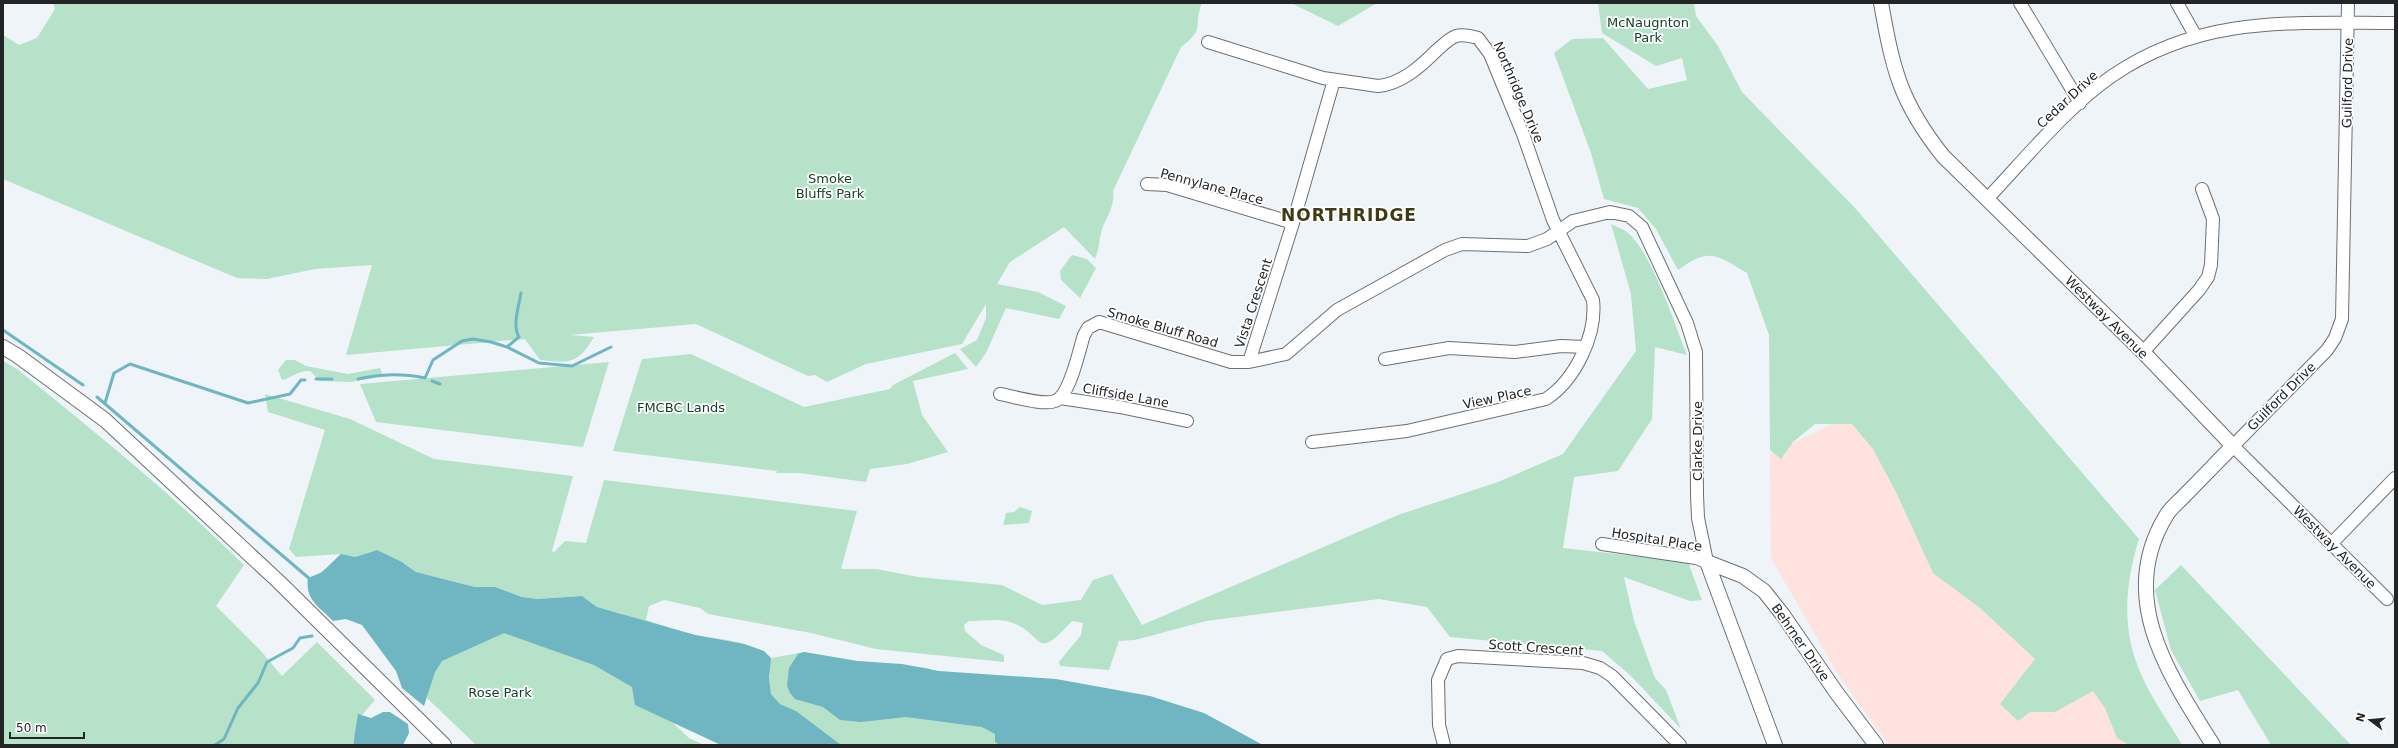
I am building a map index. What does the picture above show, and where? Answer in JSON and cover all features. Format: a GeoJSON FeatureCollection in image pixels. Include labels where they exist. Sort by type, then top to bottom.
{"type":"FeatureCollection","features":[{"type":"Feature","properties":{"kind":"street","name":"Westway Avenue"},"geometry":{"type":"LineString","coordinates":[[1881,3],[1892,64],[1907,104],[1943,156],[2143,352],[2233,446],[2387,599]]}},
{"type":"Feature","properties":{"kind":"street"},"geometry":{"type":"LineString","coordinates":[[2020,3],[2080,103]]}},
{"type":"Feature","properties":{"kind":"street"},"geometry":{"type":"LineString","coordinates":[[2178,3],[2195,35]]}},
{"type":"Feature","properties":{"kind":"street","name":"Guilford Drive"},"geometry":{"type":"LineString","coordinates":[[2213,745],[2165,664],[2149,618],[2146,603],[2145,578],[2147,560],[2166,514],[2327,350],[2335,338],[2342,319],[2348,3]]}},
{"type":"Feature","properties":{"kind":"street","name":"Cedar Drive"},"geometry":{"type":"LineString","coordinates":[[1987,199],[2080,103],[2111,77],[2150,53],[2195,35],[2257,24],[2395,23]]}},
{"type":"Feature","properties":{"kind":"street","name":"Northridge Drive"},"geometry":{"type":"LineString","coordinates":[[1208,42],[1334,80],[1385,85],[1405,77],[1424,63],[1450,38],[1458,35],[1478,38],[1490,54],[1508,95],[1559,231]]}},
{"type":"Feature","properties":{"kind":"street","name":"Vista Crescent"},"geometry":{"type":"LineString","coordinates":[[1334,80],[1293,223],[1249,362],[1286,354],[1337,310],[1445,250],[1462,244],[1528,246],[1547,239],[1559,231]]}},
{"type":"Feature","properties":{"kind":"street","name":"Pennylane Place"},"geometry":{"type":"LineString","coordinates":[[1147,184],[1167,185],[1293,223]]}},
{"type":"Feature","properties":{"kind":"street"},"geometry":{"type":"LineString","coordinates":[[2143,352],[2208,277],[2211,265],[2213,219],[2202,189]]}},
{"type":"Feature","properties":{"kind":"street","name":"Clarke Drive"},"geometry":{"type":"LineString","coordinates":[[1559,231],[1584,216],[1610,212],[1621,213],[1637,222],[1654,250],[1688,323],[1696,357],[1696,495],[1698,518],[1707,562],[1775,745]]}},
{"type":"Feature","properties":{"kind":"street","name":"View Place"},"geometry":{"type":"LineString","coordinates":[[1312,442],[1406,431],[1538,403],[1560,388],[1577,365],[1585,347],[1594,310],[1592,300],[1559,231]]}},
{"type":"Feature","properties":{"kind":"street","name":"Smoke Bluff Road"},"geometry":{"type":"LineString","coordinates":[[1060,398],[1067,386],[1084,335],[1093,324],[1108,324],[1231,362],[1249,362]]}},
{"type":"Feature","properties":{"kind":"street"},"geometry":{"type":"LineString","coordinates":[[1386,359],[1449,348],[1515,352],[1561,346],[1585,347]]}},
{"type":"Feature","properties":{"kind":"street"},"geometry":{"type":"LineString","coordinates":[[3,347],[18,356],[105,420],[279,582],[444,745]]}},
{"type":"Feature","properties":{"kind":"street","name":"Cliffside Lane"},"geometry":{"type":"LineString","coordinates":[[1000,394],[1050,403],[1060,398],[1120,407],[1187,421]]}},
{"type":"Feature","properties":{"kind":"street"},"geometry":{"type":"LineString","coordinates":[[2332,543],[2395,478]]}},
{"type":"Feature","properties":{"kind":"street","name":"Hospital Place"},"geometry":{"type":"LineString","coordinates":[[1602,544],[1696,558],[1707,562]]}},
{"type":"Feature","properties":{"kind":"street","name":"Behrner Drive"},"geometry":{"type":"LineString","coordinates":[[1707,562],[1743,576],[1764,592],[1783,615],[1836,692],[1876,745]]}},
{"type":"Feature","properties":{"kind":"street","name":"Scott Crescent"},"geometry":{"type":"LineString","coordinates":[[1444,745],[1439,725],[1438,680],[1447,659],[1458,656],[1592,665],[1612,676],[1680,745]]}},
{"type":"Feature","properties":{"kind":"shaded area"},"geometry":{"type":"Polygon","coordinates":[[[1853,414],[2163,745],[1889,745],[1839,676],[1771,558],[1770,454],[1853,414]]]}},
{"type":"Feature","properties":{"kind":"green space","name":"Smoke Bluffs Park"},"geometry":{"type":"Polygon","coordinates":[[[53,3],[1202,3],[1199,11],[1198,26],[1196,31],[1189,41],[1181,47],[1113,191],[1113,204],[1101,232],[1095,259],[1064,227],[1010,262],[997,284],[1038,292],[1066,306],[1059,319],[1006,308],[986,353],[976,367],[960,349],[977,340],[986,318],[986,304],[962,344],[866,364],[827,382],[815,375],[808,376],[696,324],[570,335],[594,337],[583,353],[572,360],[559,362],[540,360],[525,339],[346,355],[372,265],[315,269],[267,279],[237,278],[3,179],[3,35],[19,45],[37,38],[55,9],[53,3]]]}},
{"type":"Feature","properties":{"kind":"green space"},"geometry":{"type":"Polygon","coordinates":[[[1291,3],[1377,3],[1338,26],[1291,3]]]}},
{"type":"Feature","properties":{"kind":"green space","name":"McNaugnton Park"},"geometry":{"type":"Polygon","coordinates":[[[1598,3],[1694,3],[1696,16],[1718,46],[1742,92],[1855,208],[2139,539],[2134,556],[2128,590],[2127,607],[2130,641],[2145,683],[2182,745],[2129,745],[2117,738],[2105,708],[2093,691],[2055,712],[2030,712],[2018,721],[2000,704],[2035,659],[1980,608],[1933,573],[1896,492],[1873,449],[1852,424],[1815,424],[1793,442],[1781,459],[1770,450],[1769,335],[1747,273],[1720,258],[1713,256],[1698,258],[1678,270],[1656,229],[1638,208],[1604,199],[1591,153],[1554,53],[1572,39],[1603,38],[1648,89],[1687,80],[1682,58],[1656,66],[1602,33],[1598,3]]]}},
{"type":"Feature","properties":{"kind":"green space"},"geometry":{"type":"Polygon","coordinates":[[[1611,224],[1628,233],[1646,256],[1662,290],[1687,355],[1655,347],[1652,419],[1618,471],[1574,477],[1563,548],[1688,562],[1702,600],[1690,601],[1624,577],[1634,621],[1655,678],[1666,690],[1681,729],[1631,676],[1602,651],[1450,637],[1427,607],[1379,599],[1206,621],[1135,640],[1119,641],[1109,670],[1060,666],[1059,662],[1081,635],[1083,623],[1072,621],[1060,634],[1051,641],[1045,643],[1040,642],[1021,627],[1006,621],[969,621],[964,625],[965,631],[981,645],[1004,655],[1004,662],[876,649],[811,633],[708,614],[700,608],[664,600],[649,606],[646,620],[696,635],[745,644],[763,652],[771,658],[804,652],[857,661],[928,668],[1062,745],[814,745],[796,711],[780,704],[771,694],[769,673],[622,614],[597,607],[582,596],[537,599],[522,597],[495,587],[475,587],[416,572],[404,563],[373,551],[355,557],[330,617],[316,605],[310,596],[308,591],[308,578],[326,569],[340,554],[296,557],[289,549],[325,430],[268,412],[265,394],[350,419],[434,459],[573,476],[552,551],[554,552],[565,541],[586,543],[604,480],[857,511],[841,569],[876,569],[918,577],[1002,585],[1042,605],[1081,600],[1093,580],[1112,574],[1142,625],[1398,515],[1498,482],[1563,454],[1636,351],[1631,294],[1611,224]]]}},
{"type":"Feature","properties":{"kind":"green space"},"geometry":{"type":"Polygon","coordinates":[[[1072,255],[1087,259],[1096,268],[1080,298],[1061,280],[1060,271],[1072,255]]]}},
{"type":"Feature","properties":{"kind":"green space","name":"FMCBC Lands"},"geometry":{"type":"Polygon","coordinates":[[[955,353],[968,369],[913,381],[922,415],[948,452],[907,464],[870,469],[866,482],[799,473],[776,473],[777,471],[613,451],[642,359],[691,354],[804,407],[890,389],[893,385],[955,353]]]}},
{"type":"Feature","properties":{"kind":"green space"},"geometry":{"type":"Polygon","coordinates":[[[286,360],[295,360],[306,366],[348,374],[380,368],[383,376],[351,382],[320,381],[310,371],[301,372],[282,380],[278,370],[286,360]]]}},
{"type":"Feature","properties":{"kind":"green space"},"geometry":{"type":"Polygon","coordinates":[[[3,361],[17,369],[133,464],[190,514],[244,565],[216,606],[261,651],[282,676],[317,642],[375,700],[361,716],[352,745],[3,745],[3,361]]]}},
{"type":"Feature","properties":{"kind":"green space","name":"FMCBC Lands"},"geometry":{"type":"Polygon","coordinates":[[[609,362],[583,447],[376,422],[360,384],[609,362]]]}},
{"type":"Feature","properties":{"kind":"green space"},"geometry":{"type":"Polygon","coordinates":[[[1020,507],[1032,511],[1029,523],[1003,525],[1006,513],[1014,512],[1020,507]]]}},
{"type":"Feature","properties":{"kind":"green space"},"geometry":{"type":"Polygon","coordinates":[[[2181,565],[2351,745],[2271,745],[2238,690],[2200,701],[2171,650],[2155,590],[2181,565]]]}},
{"type":"Feature","properties":{"kind":"green space","name":"Rose Park"},"geometry":{"type":"Polygon","coordinates":[[[502,626],[600,656],[721,745],[672,722],[689,738],[704,745],[476,745],[427,698],[430,681],[442,657],[502,626]]]}},
{"type":"Feature","properties":{"kind":"water"},"geometry":{"type":"Polygon","coordinates":[[[377,550],[402,562],[416,572],[475,587],[495,587],[522,597],[537,599],[582,596],[597,607],[695,635],[744,644],[764,651],[771,658],[769,677],[771,694],[780,704],[796,711],[841,745],[721,745],[635,705],[632,687],[594,665],[504,633],[442,661],[435,672],[424,706],[402,688],[396,671],[362,625],[346,619],[333,621],[314,602],[309,592],[308,578],[321,573],[341,554],[355,557],[377,550]]]}},
{"type":"Feature","properties":{"kind":"water"},"geometry":{"type":"Polygon","coordinates":[[[804,652],[857,661],[902,664],[939,671],[1056,679],[1150,696],[1204,713],[1263,745],[1000,745],[995,742],[995,734],[982,727],[906,717],[861,722],[840,720],[823,707],[795,699],[790,693],[787,686],[789,668],[798,654],[804,652]]]}},
{"type":"Feature","properties":{"kind":"water"},"geometry":{"type":"Polygon","coordinates":[[[383,712],[390,712],[408,724],[409,733],[403,745],[353,745],[358,714],[371,718],[383,712]]]}},
{"type":"Feature","properties":{"kind":"waterway"},"geometry":{"type":"LineString","coordinates":[[507,347],[519,337],[516,321],[521,293]]}},
{"type":"Feature","properties":{"kind":"waterway"},"geometry":{"type":"LineString","coordinates":[[3,330],[83,385]]}},
{"type":"Feature","properties":{"kind":"waterway"},"geometry":{"type":"LineString","coordinates":[[358,379],[392,375],[408,375],[425,378],[433,360],[462,341],[473,339],[491,342],[507,347],[539,363],[572,366],[611,347]]}},
{"type":"Feature","properties":{"kind":"waterway"},"geometry":{"type":"LineString","coordinates":[[105,403],[114,373],[130,364],[248,403],[290,394],[301,380],[305,380]]}},
{"type":"Feature","properties":{"kind":"waterway"},"geometry":{"type":"LineString","coordinates":[[316,379],[332,379]]}},
{"type":"Feature","properties":{"kind":"waterway"},"geometry":{"type":"LineString","coordinates":[[432,381],[440,384]]}},
{"type":"Feature","properties":{"kind":"waterway"},"geometry":{"type":"LineString","coordinates":[[97,397],[311,580]]}},
{"type":"Feature","properties":{"kind":"waterway"},"geometry":{"type":"LineString","coordinates":[[215,745],[224,739],[238,708],[258,683],[267,662],[293,648],[300,638],[312,636]]}},
{"type":"Feature","properties":{"kind":"district","name":"NORTHRIDGE"},"geometry":{"type":"Point","coordinates":[1349,215]}}]}
